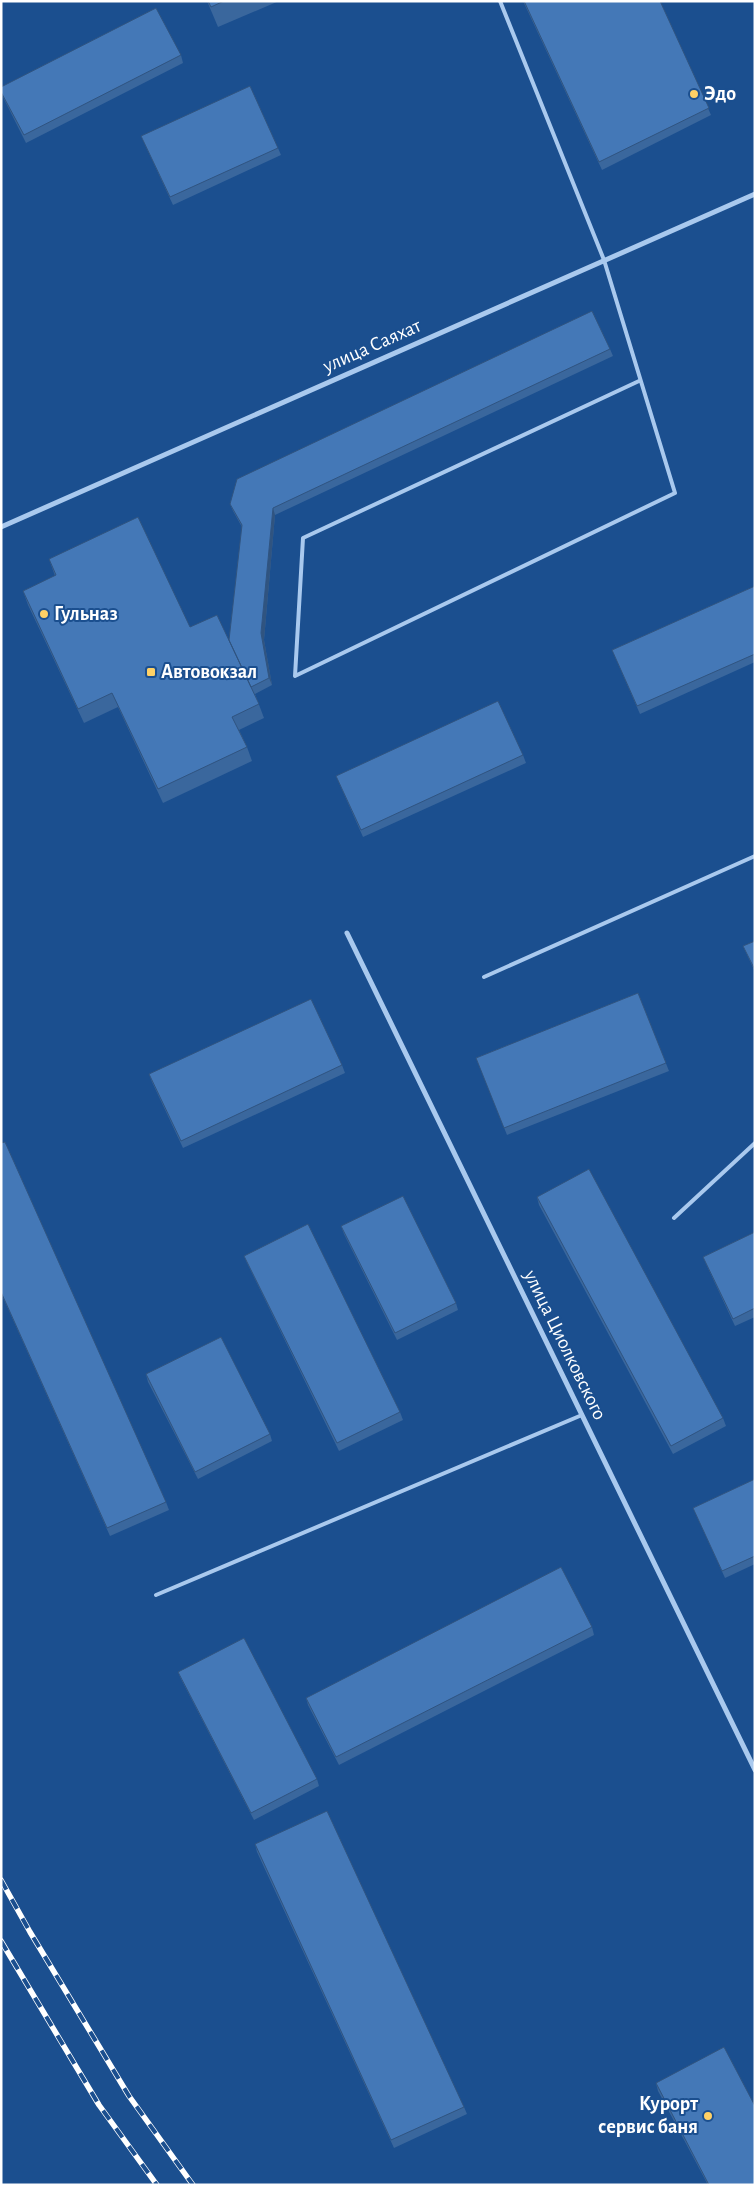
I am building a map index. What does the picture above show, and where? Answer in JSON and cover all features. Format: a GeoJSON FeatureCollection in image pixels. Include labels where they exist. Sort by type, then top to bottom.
{"type":"FeatureCollection","features":[{"type":"Feature","properties":{"kind":"street","name":"улица Саяхат"},"geometry":{"type":"LineString","coordinates":[[1,527],[755,194]]}},
{"type":"Feature","properties":{"kind":"street","name":"улица Циолковского"},"geometry":{"type":"LineString","coordinates":[[347,933],[755,1770]]}},
{"type":"Feature","properties":{"kind":"lane"},"geometry":{"type":"LineString","coordinates":[[500,1],[604,260],[639,381],[675,493],[295,676],[303,538],[639,381]]}},
{"type":"Feature","properties":{"kind":"lane"},"geometry":{"type":"LineString","coordinates":[[484,977],[755,856]]}},
{"type":"Feature","properties":{"kind":"lane"},"geometry":{"type":"LineString","coordinates":[[674,1218],[755,1143]]}},
{"type":"Feature","properties":{"kind":"lane"},"geometry":{"type":"LineString","coordinates":[[156,1595],[582,1415]]}},
{"type":"Feature","properties":{"kind":"building"},"geometry":{"type":"Polygon","coordinates":[[[208,1],[224,1],[211,7],[208,1]]]}},
{"type":"Feature","properties":{"kind":"building"},"geometry":{"type":"Polygon","coordinates":[[[524,1],[660,1],[709,108],[599,162],[524,1]]]}},
{"type":"Feature","properties":{"kind":"building"},"geometry":{"type":"Polygon","coordinates":[[[156,8],[181,55],[24,135],[1,92],[1,87],[156,8]]]}},
{"type":"Feature","properties":{"kind":"building"},"geometry":{"type":"Polygon","coordinates":[[[250,86],[278,148],[170,197],[141,136],[250,86]]]}},
{"type":"Feature","properties":{"kind":"building"},"geometry":{"type":"Polygon","coordinates":[[[592,311],[610,349],[273,508],[261,633],[269,678],[251,687],[229,640],[242,525],[230,504],[237,479],[592,311]]]}},
{"type":"Feature","properties":{"kind":"building","name":"Автовокзал"},"geometry":{"type":"Polygon","coordinates":[[[138,517],[190,627],[217,615],[259,704],[232,717],[247,747],[158,789],[112,693],[78,709],[23,591],[56,575],[49,559],[138,517]]]}},
{"type":"Feature","properties":{"kind":"building"},"geometry":{"type":"Polygon","coordinates":[[[755,586],[755,654],[637,706],[612,650],[755,586]]]}},
{"type":"Feature","properties":{"kind":"building"},"geometry":{"type":"Polygon","coordinates":[[[498,701],[523,755],[361,830],[336,776],[498,701]]]}},
{"type":"Feature","properties":{"kind":"building"},"geometry":{"type":"Polygon","coordinates":[[[755,941],[755,970],[743,946],[755,941]]]}},
{"type":"Feature","properties":{"kind":"building"},"geometry":{"type":"Polygon","coordinates":[[[638,993],[666,1063],[504,1128],[476,1058],[638,993]]]}},
{"type":"Feature","properties":{"kind":"building"},"geometry":{"type":"Polygon","coordinates":[[[311,999],[342,1065],[181,1141],[149,1074],[311,999]]]}},
{"type":"Feature","properties":{"kind":"building"},"geometry":{"type":"Polygon","coordinates":[[[5,1142],[166,1502],[107,1528],[1,1292],[1,1143],[5,1142]]]}},
{"type":"Feature","properties":{"kind":"building"},"geometry":{"type":"Polygon","coordinates":[[[589,1169],[723,1418],[671,1446],[537,1197],[589,1169]]]}},
{"type":"Feature","properties":{"kind":"building"},"geometry":{"type":"Polygon","coordinates":[[[403,1196],[456,1303],[395,1333],[341,1226],[403,1196]]]}},
{"type":"Feature","properties":{"kind":"building"},"geometry":{"type":"Polygon","coordinates":[[[308,1224],[400,1412],[337,1443],[244,1256],[308,1224]]]}},
{"type":"Feature","properties":{"kind":"building"},"geometry":{"type":"Polygon","coordinates":[[[755,1232],[755,1308],[733,1319],[703,1257],[755,1232]]]}},
{"type":"Feature","properties":{"kind":"building"},"geometry":{"type":"Polygon","coordinates":[[[221,1337],[270,1434],[195,1472],[146,1374],[221,1337]]]}},
{"type":"Feature","properties":{"kind":"building"},"geometry":{"type":"Polygon","coordinates":[[[755,1479],[755,1556],[722,1571],[693,1508],[755,1479]]]}},
{"type":"Feature","properties":{"kind":"building"},"geometry":{"type":"Polygon","coordinates":[[[561,1567],[592,1627],[336,1757],[306,1698],[561,1567]]]}},
{"type":"Feature","properties":{"kind":"building"},"geometry":{"type":"Polygon","coordinates":[[[244,1638],[317,1779],[251,1813],[178,1672],[244,1638]]]}},
{"type":"Feature","properties":{"kind":"building"},"geometry":{"type":"Polygon","coordinates":[[[327,1811],[464,2107],[391,2140],[255,1844],[327,1811]]]}},
{"type":"Feature","properties":{"kind":"building"},"geometry":{"type":"Polygon","coordinates":[[[724,2047],[755,2106],[755,2185],[709,2185],[656,2083],[724,2047]]]}},
{"type":"Feature","properties":{"kind":"railway"},"geometry":{"type":"LineString","coordinates":[[1,1880],[30,1932],[129,2096],[193,2185]]}},
{"type":"Feature","properties":{"kind":"railway"},"geometry":{"type":"LineString","coordinates":[[1,1941],[99,2105],[157,2185]]}},
{"type":"Feature","properties":{"kind":"place","name":"Эдо"},"geometry":{"type":"Point","coordinates":[694,94]}},
{"type":"Feature","properties":{"kind":"place","name":"Гульназ"},"geometry":{"type":"Point","coordinates":[44,614]}},
{"type":"Feature","properties":{"kind":"place","name":"Автовокзал"},"geometry":{"type":"Point","coordinates":[151,672]}},
{"type":"Feature","properties":{"kind":"place","name":"Курорт сервис баня"},"geometry":{"type":"Point","coordinates":[708,2116]}}]}
